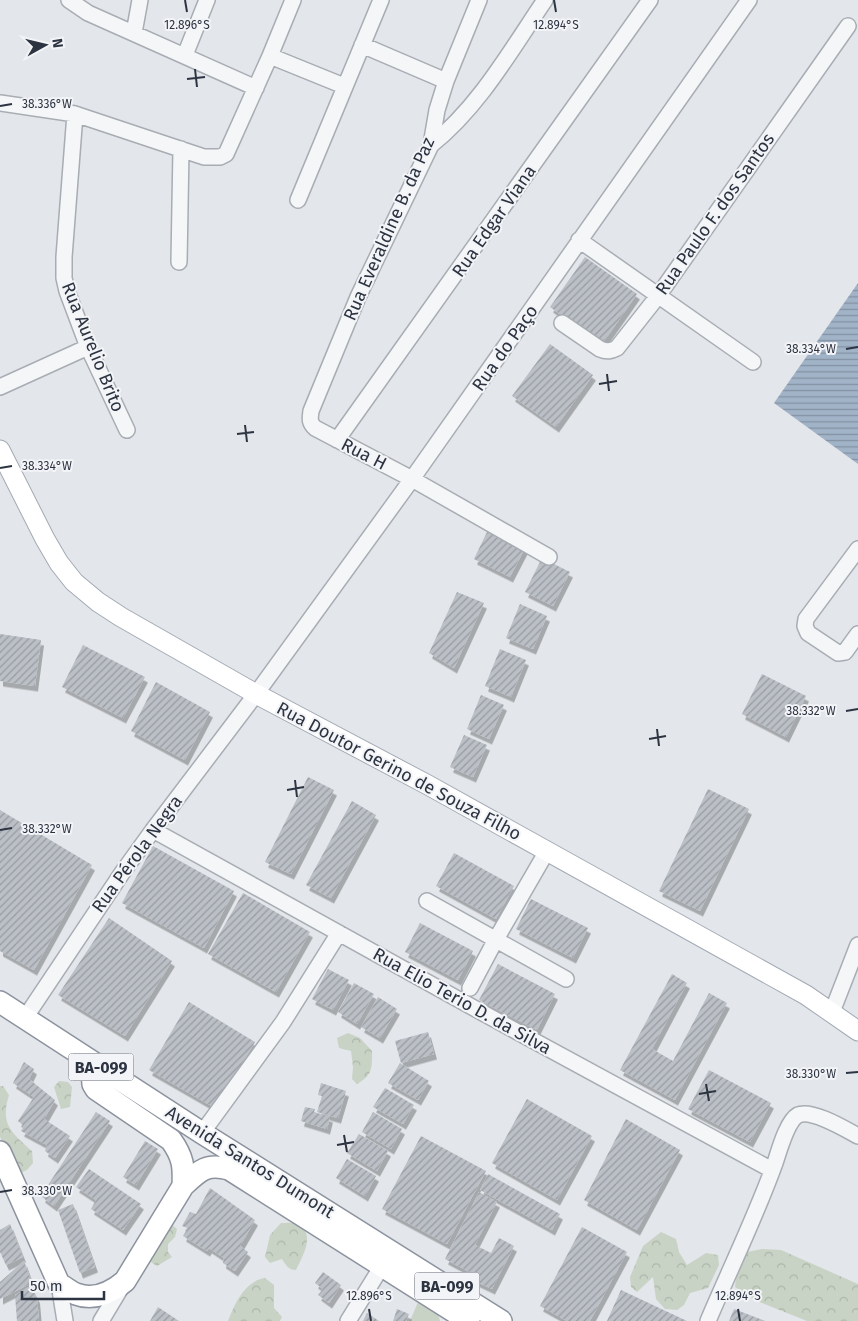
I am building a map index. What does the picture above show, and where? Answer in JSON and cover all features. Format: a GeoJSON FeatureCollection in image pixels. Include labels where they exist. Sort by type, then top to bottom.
{"type":"FeatureCollection","features":[{"type":"Feature","properties":{"kind":"highway","name":"Avenida Santos Dumont"},"geometry":{"type":"LineString","coordinates":[[0,1002],[202,1133],[501,1321]]}},
{"type":"Feature","properties":{"kind":"highway"},"geometry":{"type":"LineString","coordinates":[[91,1061],[93,1084],[96,1089],[171,1140],[183,1162],[183,1186]]}},
{"type":"Feature","properties":{"kind":"highway"},"geometry":{"type":"LineString","coordinates":[[0,1152],[59,1284]]}},
{"type":"Feature","properties":{"kind":"highway","name":"Avenida Santos Dumont"},"geometry":{"type":"LineString","coordinates":[[59,1284],[76,1294],[90,1296],[108,1292],[125,1281],[183,1186],[207,1167],[218,1166],[229,1169],[469,1321]]}},
{"type":"Feature","properties":{"kind":"main road","name":"Rua Doutor Gerino de Souza Filho"},"geometry":{"type":"LineString","coordinates":[[0,450],[59,563],[74,582],[98,602],[256,694],[548,851],[806,995],[858,1031]]}},
{"type":"Feature","properties":{"kind":"street"},"geometry":{"type":"LineString","coordinates":[[69,0],[88,13],[256,88]]}},
{"type":"Feature","properties":{"kind":"street"},"geometry":{"type":"LineString","coordinates":[[134,33],[140,0]]}},
{"type":"Feature","properties":{"kind":"street"},"geometry":{"type":"LineString","coordinates":[[185,55],[207,0]]}},
{"type":"Feature","properties":{"kind":"street"},"geometry":{"type":"LineString","coordinates":[[0,103],[76,114],[204,157],[220,157],[226,154],[293,0]]}},
{"type":"Feature","properties":{"kind":"street"},"geometry":{"type":"LineString","coordinates":[[298,200],[381,0]]}},
{"type":"Feature","properties":{"kind":"street","name":"Rua Everaldine B. da Paz"},"geometry":{"type":"LineString","coordinates":[[315,428],[310,420],[311,411],[358,297],[431,145],[437,110],[446,81],[479,0]]}},
{"type":"Feature","properties":{"kind":"street"},"geometry":{"type":"LineString","coordinates":[[431,145],[448,132],[463,116],[492,78],[545,0]]}},
{"type":"Feature","properties":{"kind":"street","name":"Rua Edgar Viana"},"geometry":{"type":"LineString","coordinates":[[337,440],[650,0]]}},
{"type":"Feature","properties":{"kind":"street","name":"Rua do Paço"},"geometry":{"type":"LineString","coordinates":[[256,694],[412,479],[749,0]]}},
{"type":"Feature","properties":{"kind":"street","name":"Rua Paulo F. dos Santos"},"geometry":{"type":"LineString","coordinates":[[562,323],[600,349],[612,351],[617,348],[658,296],[848,26]]}},
{"type":"Feature","properties":{"kind":"street"},"geometry":{"type":"LineString","coordinates":[[362,45],[446,81]]}},
{"type":"Feature","properties":{"kind":"street"},"geometry":{"type":"LineString","coordinates":[[270,56],[344,86]]}},
{"type":"Feature","properties":{"kind":"street","name":"Rua Aurelio Brito"},"geometry":{"type":"LineString","coordinates":[[76,114],[64,257],[64,278],[88,347],[127,430]]}},
{"type":"Feature","properties":{"kind":"street"},"geometry":{"type":"LineString","coordinates":[[179,262],[181,149]]}},
{"type":"Feature","properties":{"kind":"street"},"geometry":{"type":"LineString","coordinates":[[579,240],[753,362]]}},
{"type":"Feature","properties":{"kind":"street"},"geometry":{"type":"LineString","coordinates":[[0,387],[88,347]]}},
{"type":"Feature","properties":{"kind":"street","name":"Rua H"},"geometry":{"type":"LineString","coordinates":[[315,428],[412,479],[549,557]]}},
{"type":"Feature","properties":{"kind":"street"},"geometry":{"type":"LineString","coordinates":[[858,549],[806,619],[805,626],[808,633],[838,653],[845,652],[858,634]]}},
{"type":"Feature","properties":{"kind":"street","name":"Rua Pérola Negra"},"geometry":{"type":"LineString","coordinates":[[25,1018],[101,902],[256,694]]}},
{"type":"Feature","properties":{"kind":"street","name":"Rua Elio Terio D. da Silva"},"geometry":{"type":"LineString","coordinates":[[153,830],[510,1028],[772,1170]]}},
{"type":"Feature","properties":{"kind":"street"},"geometry":{"type":"LineString","coordinates":[[470,988],[495,941],[548,851]]}},
{"type":"Feature","properties":{"kind":"street"},"geometry":{"type":"LineString","coordinates":[[427,902],[566,979]]}},
{"type":"Feature","properties":{"kind":"street"},"geometry":{"type":"LineString","coordinates":[[202,1133],[283,1022],[339,933]]}},
{"type":"Feature","properties":{"kind":"street"},"geometry":{"type":"LineString","coordinates":[[832,1012],[858,945]]}},
{"type":"Feature","properties":{"kind":"street"},"geometry":{"type":"LineString","coordinates":[[708,1321],[772,1170],[784,1135],[793,1120],[798,1115],[810,1114],[825,1119],[858,1136]]}},
{"type":"Feature","properties":{"kind":"street"},"geometry":{"type":"LineString","coordinates":[[348,1321],[382,1266]]}},
{"type":"Feature","properties":{"kind":"street"},"geometry":{"type":"LineString","coordinates":[[101,1321],[125,1281]]}},
{"type":"Feature","properties":{"kind":"street"},"geometry":{"type":"LineString","coordinates":[[59,1284],[65,1321]]}},
{"type":"Feature","properties":{"kind":"green space"},"geometry":{"type":"Polygon","coordinates":[[[348,1033],[360,1038],[372,1051],[369,1074],[357,1084],[352,1079],[351,1051],[339,1048],[337,1038],[348,1033]]]}},
{"type":"Feature","properties":{"kind":"green space"},"geometry":{"type":"Polygon","coordinates":[[[59,1081],[68,1082],[72,1087],[70,1107],[61,1109],[54,1087],[59,1081]]]}},
{"type":"Feature","properties":{"kind":"green space"},"geometry":{"type":"Polygon","coordinates":[[[0,1086],[3,1086],[9,1095],[6,1113],[9,1127],[32,1151],[33,1163],[27,1170],[20,1173],[0,1137],[0,1086]]]}},
{"type":"Feature","properties":{"kind":"green space"},"geometry":{"type":"Polygon","coordinates":[[[281,1223],[297,1224],[306,1233],[306,1246],[296,1270],[289,1268],[282,1259],[270,1263],[265,1257],[270,1235],[281,1223]]]}},
{"type":"Feature","properties":{"kind":"green space"},"geometry":{"type":"Polygon","coordinates":[[[171,1224],[177,1229],[175,1237],[168,1244],[168,1252],[172,1257],[157,1266],[146,1259],[171,1224]]]}},
{"type":"Feature","properties":{"kind":"green space"},"geometry":{"type":"Polygon","coordinates":[[[661,1232],[676,1239],[679,1252],[687,1265],[706,1253],[718,1255],[719,1265],[708,1288],[690,1293],[684,1305],[677,1310],[665,1309],[656,1299],[653,1277],[637,1292],[631,1287],[630,1277],[643,1246],[661,1232]]]}},
{"type":"Feature","properties":{"kind":"green space"},"geometry":{"type":"Polygon","coordinates":[[[762,1249],[781,1250],[858,1284],[858,1321],[807,1321],[757,1301],[735,1287],[737,1271],[747,1252],[762,1249]]]}},
{"type":"Feature","properties":{"kind":"green space"},"geometry":{"type":"Polygon","coordinates":[[[265,1278],[274,1285],[274,1308],[282,1317],[280,1321],[228,1321],[246,1288],[252,1283],[265,1278]]]}},
{"type":"Feature","properties":{"kind":"green space"},"geometry":{"type":"Polygon","coordinates":[[[418,1302],[438,1314],[440,1321],[410,1321],[418,1302]]]}},
{"type":"Feature","properties":{"kind":"water"},"geometry":{"type":"Polygon","coordinates":[[[858,283],[858,464],[774,403],[858,283]]]}},
{"type":"Feature","properties":{"kind":"building"},"geometry":{"type":"Polygon","coordinates":[[[585,257],[637,294],[602,344],[550,307],[585,257]]]}},
{"type":"Feature","properties":{"kind":"building"},"geometry":{"type":"Polygon","coordinates":[[[550,344],[593,375],[556,427],[512,396],[550,344]]]}},
{"type":"Feature","properties":{"kind":"building"},"geometry":{"type":"Polygon","coordinates":[[[488,530],[525,548],[510,577],[474,559],[488,530]]]}},
{"type":"Feature","properties":{"kind":"building"},"geometry":{"type":"Polygon","coordinates":[[[542,558],[570,572],[553,606],[525,592],[542,558]]]}},
{"type":"Feature","properties":{"kind":"building"},"geometry":{"type":"Polygon","coordinates":[[[457,592],[484,603],[454,668],[429,653],[457,592]]]}},
{"type":"Feature","properties":{"kind":"building"},"geometry":{"type":"Polygon","coordinates":[[[520,604],[547,616],[533,649],[506,638],[520,604]]]}},
{"type":"Feature","properties":{"kind":"building"},"geometry":{"type":"Polygon","coordinates":[[[0,634],[41,640],[35,686],[0,681],[0,634]]]}},
{"type":"Feature","properties":{"kind":"building"},"geometry":{"type":"Polygon","coordinates":[[[83,645],[145,677],[123,718],[62,687],[83,645]]]}},
{"type":"Feature","properties":{"kind":"building"},"geometry":{"type":"Polygon","coordinates":[[[500,649],[526,660],[511,697],[485,686],[500,649]]]}},
{"type":"Feature","properties":{"kind":"building"},"geometry":{"type":"Polygon","coordinates":[[[762,674],[806,696],[786,737],[742,714],[762,674]]]}},
{"type":"Feature","properties":{"kind":"building"},"geometry":{"type":"Polygon","coordinates":[[[156,682],[210,712],[185,760],[131,731],[156,682]]]}},
{"type":"Feature","properties":{"kind":"building"},"geometry":{"type":"Polygon","coordinates":[[[481,695],[504,705],[489,739],[467,729],[481,695]]]}},
{"type":"Feature","properties":{"kind":"building"},"geometry":{"type":"Polygon","coordinates":[[[464,735],[487,745],[473,777],[450,767],[464,735]]]}},
{"type":"Feature","properties":{"kind":"building"},"geometry":{"type":"Polygon","coordinates":[[[308,777],[334,790],[291,874],[265,862],[308,777]]]}},
{"type":"Feature","properties":{"kind":"building"},"geometry":{"type":"Polygon","coordinates":[[[708,789],[749,809],[700,911],[659,891],[708,789]]]}},
{"type":"Feature","properties":{"kind":"building"},"geometry":{"type":"Polygon","coordinates":[[[352,801],[376,815],[331,898],[306,885],[352,801]]]}},
{"type":"Feature","properties":{"kind":"building"},"geometry":{"type":"Polygon","coordinates":[[[0,810],[92,865],[34,970],[0,951],[0,810]]]}},
{"type":"Feature","properties":{"kind":"building"},"geometry":{"type":"Polygon","coordinates":[[[153,846],[234,891],[204,948],[122,903],[153,846]]]}},
{"type":"Feature","properties":{"kind":"building"},"geometry":{"type":"Polygon","coordinates":[[[454,853],[514,886],[496,919],[436,886],[454,853]]]}},
{"type":"Feature","properties":{"kind":"building"},"geometry":{"type":"Polygon","coordinates":[[[243,893],[310,932],[276,992],[208,954],[243,893]]]}},
{"type":"Feature","properties":{"kind":"building"},"geometry":{"type":"Polygon","coordinates":[[[531,899],[588,928],[573,958],[516,929],[531,899]]]}},
{"type":"Feature","properties":{"kind":"building"},"geometry":{"type":"Polygon","coordinates":[[[109,918],[172,961],[125,1036],[58,995],[109,918]]]}},
{"type":"Feature","properties":{"kind":"building"},"geometry":{"type":"Polygon","coordinates":[[[420,923],[473,951],[458,980],[405,952],[420,923]]]}},
{"type":"Feature","properties":{"kind":"building"},"geometry":{"type":"Polygon","coordinates":[[[498,964],[555,994],[537,1030],[479,1000],[498,964]]]}},
{"type":"Feature","properties":{"kind":"building"},"geometry":{"type":"Polygon","coordinates":[[[328,969],[349,980],[333,1010],[312,999],[328,969]]]}},
{"type":"Feature","properties":{"kind":"building"},"geometry":{"type":"Polygon","coordinates":[[[672,974],[687,983],[652,1049],[673,1061],[709,993],[727,1003],[675,1100],[620,1070],[672,974]]]}},
{"type":"Feature","properties":{"kind":"building"},"geometry":{"type":"Polygon","coordinates":[[[354,983],[374,994],[357,1024],[338,1012],[354,983]]]}},
{"type":"Feature","properties":{"kind":"building"},"geometry":{"type":"Polygon","coordinates":[[[378,997],[397,1009],[380,1038],[361,1027],[378,997]]]}},
{"type":"Feature","properties":{"kind":"building"},"geometry":{"type":"Polygon","coordinates":[[[189,1002],[255,1042],[215,1108],[149,1070],[189,1002]]]}},
{"type":"Feature","properties":{"kind":"building"},"geometry":{"type":"Polygon","coordinates":[[[428,1032],[434,1054],[401,1063],[395,1041],[428,1032]]]}},
{"type":"Feature","properties":{"kind":"building"},"geometry":{"type":"Polygon","coordinates":[[[24,1062],[34,1069],[29,1079],[55,1100],[44,1119],[70,1136],[55,1158],[45,1151],[47,1145],[21,1131],[24,1126],[18,1121],[34,1097],[13,1083],[24,1062]]]}},
{"type":"Feature","properties":{"kind":"building"},"geometry":{"type":"Polygon","coordinates":[[[400,1063],[429,1081],[418,1100],[388,1083],[400,1063]]]}},
{"type":"Feature","properties":{"kind":"building"},"geometry":{"type":"Polygon","coordinates":[[[709,1070],[771,1103],[750,1142],[688,1109],[709,1070]]]}},
{"type":"Feature","properties":{"kind":"building"},"geometry":{"type":"Polygon","coordinates":[[[321,1083],[346,1091],[338,1118],[317,1112],[322,1096],[318,1095],[321,1083]]]}},
{"type":"Feature","properties":{"kind":"building"},"geometry":{"type":"Polygon","coordinates":[[[385,1088],[414,1105],[403,1124],[373,1107],[385,1088]]]}},
{"type":"Feature","properties":{"kind":"building"},"geometry":{"type":"Polygon","coordinates":[[[527,1099],[592,1136],[557,1200],[492,1163],[527,1099]]]}},
{"type":"Feature","properties":{"kind":"building"},"geometry":{"type":"Polygon","coordinates":[[[305,1107],[315,1109],[314,1112],[330,1117],[327,1129],[301,1121],[305,1107]]]}},
{"type":"Feature","properties":{"kind":"building"},"geometry":{"type":"Polygon","coordinates":[[[96,1112],[110,1121],[54,1206],[42,1197],[44,1191],[96,1112]]]}},
{"type":"Feature","properties":{"kind":"building"},"geometry":{"type":"Polygon","coordinates":[[[373,1112],[402,1129],[391,1149],[362,1132],[373,1112]]]}},
{"type":"Feature","properties":{"kind":"building"},"geometry":{"type":"Polygon","coordinates":[[[626,1119],[680,1150],[637,1230],[584,1200],[626,1119]]]}},
{"type":"Feature","properties":{"kind":"building"},"geometry":{"type":"Polygon","coordinates":[[[359,1134],[388,1151],[377,1171],[347,1153],[359,1134]]]}},
{"type":"Feature","properties":{"kind":"building"},"geometry":{"type":"Polygon","coordinates":[[[421,1136],[486,1171],[447,1244],[382,1209],[421,1136]]]}},
{"type":"Feature","properties":{"kind":"building"},"geometry":{"type":"Polygon","coordinates":[[[145,1141],[158,1149],[136,1185],[123,1177],[145,1141]]]}},
{"type":"Feature","properties":{"kind":"building"},"geometry":{"type":"Polygon","coordinates":[[[347,1159],[376,1176],[365,1196],[336,1178],[347,1159]]]}},
{"type":"Feature","properties":{"kind":"building"},"geometry":{"type":"Polygon","coordinates":[[[89,1169],[141,1204],[123,1230],[91,1209],[96,1200],[76,1187],[89,1169]]]}},
{"type":"Feature","properties":{"kind":"building"},"geometry":{"type":"Polygon","coordinates":[[[488,1174],[560,1214],[552,1230],[480,1190],[488,1174]]]}},
{"type":"Feature","properties":{"kind":"building"},"geometry":{"type":"Polygon","coordinates":[[[210,1188],[255,1220],[240,1246],[248,1252],[235,1271],[223,1263],[224,1258],[209,1248],[207,1251],[183,1236],[188,1228],[182,1226],[190,1212],[196,1214],[210,1188]]]}},
{"type":"Feature","properties":{"kind":"building"},"geometry":{"type":"Polygon","coordinates":[[[479,1192],[497,1202],[475,1245],[491,1253],[499,1238],[514,1246],[492,1289],[475,1281],[477,1276],[445,1259],[479,1192]]]}},
{"type":"Feature","properties":{"kind":"building"},"geometry":{"type":"Polygon","coordinates":[[[73,1204],[95,1267],[80,1273],[58,1210],[73,1204]]]}},
{"type":"Feature","properties":{"kind":"building"},"geometry":{"type":"Polygon","coordinates":[[[10,1224],[23,1257],[6,1265],[0,1252],[0,1230],[10,1224]]]}},
{"type":"Feature","properties":{"kind":"building"},"geometry":{"type":"Polygon","coordinates":[[[582,1227],[627,1252],[590,1321],[567,1321],[540,1306],[582,1227]]]}},
{"type":"Feature","properties":{"kind":"building"},"geometry":{"type":"Polygon","coordinates":[[[24,1261],[32,1283],[0,1299],[0,1282],[24,1261]]]}},
{"type":"Feature","properties":{"kind":"building"},"geometry":{"type":"Polygon","coordinates":[[[323,1272],[341,1285],[329,1303],[318,1295],[323,1289],[315,1283],[323,1272]]]}},
{"type":"Feature","properties":{"kind":"building"},"geometry":{"type":"Polygon","coordinates":[[[31,1286],[37,1298],[39,1321],[17,1321],[15,1295],[31,1286]]]}},
{"type":"Feature","properties":{"kind":"building"},"geometry":{"type":"Polygon","coordinates":[[[621,1290],[687,1321],[607,1321],[621,1290]]]}},
{"type":"Feature","properties":{"kind":"building"},"geometry":{"type":"Polygon","coordinates":[[[158,1307],[179,1321],[150,1321],[158,1307]]]}},
{"type":"Feature","properties":{"kind":"building"},"geometry":{"type":"Polygon","coordinates":[[[397,1309],[409,1314],[406,1321],[393,1321],[397,1309]]]}},
{"type":"Feature","properties":{"kind":"building"},"geometry":{"type":"Polygon","coordinates":[[[734,1309],[765,1321],[729,1321],[734,1309]]]}},
{"type":"Feature","properties":{"kind":"building"},"geometry":{"type":"Polygon","coordinates":[[[367,1313],[379,1321],[363,1321],[367,1313]]]}}]}
